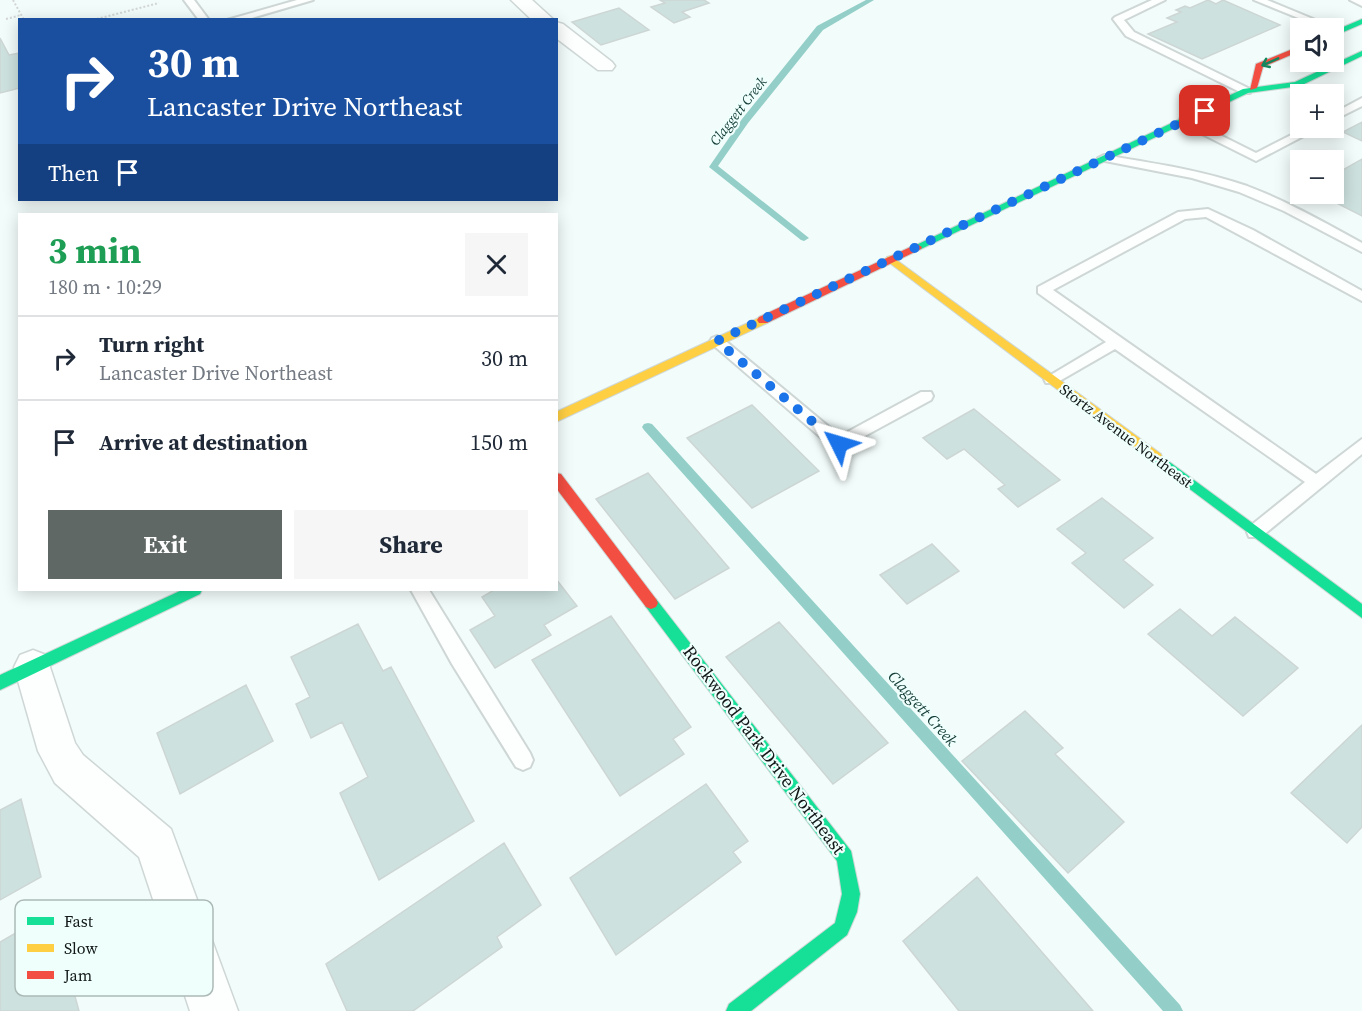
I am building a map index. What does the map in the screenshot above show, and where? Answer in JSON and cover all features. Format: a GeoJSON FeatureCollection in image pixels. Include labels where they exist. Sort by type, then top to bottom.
{"type":"FeatureCollection","features":[{"type":"Feature","properties":{"kind":"main road"},"geometry":{"type":"LineString","coordinates":[[1344,27],[1362,21]]}},
{"type":"Feature","properties":{"kind":"main road"},"geometry":{"type":"LineString","coordinates":[[1250,89],[1259,66],[1290,52]]}},
{"type":"Feature","properties":{"kind":"main road"},"geometry":{"type":"LineString","coordinates":[[558,417],[1250,89],[1297,84],[1362,53]]}},
{"type":"Feature","properties":{"kind":"main road","name":"Stortz Avenue Northeast"},"geometry":{"type":"LineString","coordinates":[[891,259],[1362,612]]}},
{"type":"Feature","properties":{"kind":"main road","name":"Rockwood Park Drive Northeast"},"geometry":{"type":"LineString","coordinates":[[558,481],[839,848],[851,870],[850,915],[842,929],[736,1011]]}},
{"type":"Feature","properties":{"kind":"main road"},"geometry":{"type":"LineString","coordinates":[[17,675],[193,591]]}},
{"type":"Feature","properties":{"kind":"street"},"geometry":{"type":"LineString","coordinates":[[558,30],[605,66]]}},
{"type":"Feature","properties":{"kind":"street"},"geometry":{"type":"LineString","coordinates":[[17,675],[69,769],[156,844],[175,900]]}},
{"type":"Feature","properties":{"kind":"street"},"geometry":{"type":"LineString","coordinates":[[209,996],[214,1011]]}},
{"type":"Feature","properties":{"kind":"lane"},"geometry":{"type":"LineString","coordinates":[[189,0],[202,18]]}},
{"type":"Feature","properties":{"kind":"lane"},"geometry":{"type":"LineString","coordinates":[[240,18],[308,0]]}},
{"type":"Feature","properties":{"kind":"lane"},"geometry":{"type":"LineString","coordinates":[[1160,0],[1118,19],[1130,34],[1250,89]]}},
{"type":"Feature","properties":{"kind":"lane"},"geometry":{"type":"LineString","coordinates":[[1259,0],[1303,18]]}},
{"type":"Feature","properties":{"kind":"lane"},"geometry":{"type":"LineString","coordinates":[[1354,0],[1362,3]]}},
{"type":"Feature","properties":{"kind":"lane"},"geometry":{"type":"LineString","coordinates":[[1344,111],[1362,101]]}},
{"type":"Feature","properties":{"kind":"lane"},"geometry":{"type":"LineString","coordinates":[[1184,121],[1256,158],[1294,138]]}},
{"type":"Feature","properties":{"kind":"lane"},"geometry":{"type":"LineString","coordinates":[[1104,158],[1191,175],[1242,188],[1289,208],[1362,248]]}},
{"type":"Feature","properties":{"kind":"lane"},"geometry":{"type":"LineString","coordinates":[[1316,482],[1044,290],[1182,215],[1208,213],[1249,232],[1362,297]]}},
{"type":"Feature","properties":{"kind":"lane"},"geometry":{"type":"LineString","coordinates":[[717,341],[839,444],[926,396]]}},
{"type":"Feature","properties":{"kind":"lane"},"geometry":{"type":"LineString","coordinates":[[1051,379],[1116,342]]}},
{"type":"Feature","properties":{"kind":"lane"},"geometry":{"type":"LineString","coordinates":[[1255,532],[1362,445]]}},
{"type":"Feature","properties":{"kind":"lane"},"geometry":{"type":"LineString","coordinates":[[421,591],[459,658],[524,760]]}},
{"type":"Feature","properties":{"kind":"path"},"geometry":{"type":"LineString","coordinates":[[13,0],[23,18]]}},
{"type":"Feature","properties":{"kind":"path"},"geometry":{"type":"LineString","coordinates":[[101,18],[159,3]]}},
{"type":"Feature","properties":{"kind":"path"},"geometry":{"type":"LineString","coordinates":[[6,18],[21,15]]}},
{"type":"Feature","properties":{"kind":"building"},"geometry":{"type":"Polygon","coordinates":[[[660,0],[704,0],[709,3],[682,12],[690,17],[674,23],[651,7],[665,3],[660,0]]]}},
{"type":"Feature","properties":{"kind":"building"},"geometry":{"type":"Polygon","coordinates":[[[1208,0],[1216,4],[1223,0],[1280,25],[1202,59],[1148,34],[1177,22],[1167,18],[1181,12],[1176,10],[1185,6],[1190,8],[1208,0]]]}},
{"type":"Feature","properties":{"kind":"building"},"geometry":{"type":"Polygon","coordinates":[[[619,8],[649,30],[601,45],[572,22],[619,8]]]}},
{"type":"Feature","properties":{"kind":"building"},"geometry":{"type":"Polygon","coordinates":[[[0,38],[9,55],[18,53],[18,88],[0,93],[0,38]]]}},
{"type":"Feature","properties":{"kind":"building"},"geometry":{"type":"Polygon","coordinates":[[[1362,122],[1362,141],[1344,132],[1362,122]]]}},
{"type":"Feature","properties":{"kind":"building"},"geometry":{"type":"Polygon","coordinates":[[[1362,159],[1362,216],[1339,204],[1344,204],[1344,169],[1362,159]]]}},
{"type":"Feature","properties":{"kind":"building"},"geometry":{"type":"Polygon","coordinates":[[[752,405],[819,471],[752,508],[687,438],[752,405]]]}},
{"type":"Feature","properties":{"kind":"building"},"geometry":{"type":"Polygon","coordinates":[[[974,409],[1060,480],[1018,507],[998,489],[1005,485],[964,449],[947,459],[923,438],[974,409]]]}},
{"type":"Feature","properties":{"kind":"building"},"geometry":{"type":"Polygon","coordinates":[[[648,473],[729,568],[675,599],[596,499],[648,473]]]}},
{"type":"Feature","properties":{"kind":"building"},"geometry":{"type":"Polygon","coordinates":[[[1102,498],[1153,538],[1123,560],[1153,585],[1124,608],[1072,563],[1086,553],[1057,529],[1102,498]]]}},
{"type":"Feature","properties":{"kind":"building"},"geometry":{"type":"Polygon","coordinates":[[[932,544],[959,571],[907,604],[880,575],[932,544]]]}},
{"type":"Feature","properties":{"kind":"building"},"geometry":{"type":"Polygon","coordinates":[[[558,582],[577,606],[544,625],[551,635],[495,668],[470,630],[495,616],[482,597],[492,591],[558,591],[558,582]]]}},
{"type":"Feature","properties":{"kind":"building"},"geometry":{"type":"Polygon","coordinates":[[[1180,609],[1212,636],[1235,617],[1298,668],[1243,716],[1148,634],[1180,609]]]}},
{"type":"Feature","properties":{"kind":"building"},"geometry":{"type":"Polygon","coordinates":[[[611,616],[691,727],[673,739],[684,754],[620,796],[532,660],[611,616]]]}},
{"type":"Feature","properties":{"kind":"building"},"geometry":{"type":"Polygon","coordinates":[[[779,622],[888,743],[833,784],[726,657],[779,622]]]}},
{"type":"Feature","properties":{"kind":"building"},"geometry":{"type":"Polygon","coordinates":[[[358,624],[383,671],[391,667],[474,821],[379,880],[340,793],[368,777],[342,722],[311,738],[296,704],[310,697],[291,657],[358,624]]]}},
{"type":"Feature","properties":{"kind":"building"},"geometry":{"type":"Polygon","coordinates":[[[246,685],[273,741],[180,794],[157,733],[246,685]]]}},
{"type":"Feature","properties":{"kind":"building"},"geometry":{"type":"Polygon","coordinates":[[[1025,711],[1063,748],[1055,754],[1124,822],[1068,873],[962,761],[1025,711]]]}},
{"type":"Feature","properties":{"kind":"building"},"geometry":{"type":"Polygon","coordinates":[[[1362,725],[1362,827],[1347,843],[1291,793],[1362,725]]]}},
{"type":"Feature","properties":{"kind":"building"},"geometry":{"type":"Polygon","coordinates":[[[706,784],[748,841],[733,852],[741,862],[616,955],[570,878],[706,784]]]}},
{"type":"Feature","properties":{"kind":"building"},"geometry":{"type":"Polygon","coordinates":[[[21,799],[41,877],[0,900],[0,810],[21,799]]]}},
{"type":"Feature","properties":{"kind":"building"},"geometry":{"type":"Polygon","coordinates":[[[504,843],[541,905],[497,937],[502,947],[413,1011],[347,1011],[326,964],[504,843]]]}},
{"type":"Feature","properties":{"kind":"building"},"geometry":{"type":"Polygon","coordinates":[[[977,877],[1093,1011],[959,1011],[903,941],[977,877]]]}},
{"type":"Feature","properties":{"kind":"building"},"geometry":{"type":"Polygon","coordinates":[[[15,933],[15,996],[75,996],[79,1011],[0,1011],[0,942],[15,933]]]}},
{"type":"Feature","properties":{"kind":"waterway","name":"Claggett Creek"},"geometry":{"type":"LineString","coordinates":[[804,238],[713,167],[745,121],[820,28],[871,0]]}},
{"type":"Feature","properties":{"kind":"waterway","name":"Claggett Creek"},"geometry":{"type":"LineString","coordinates":[[648,427],[1174,1011]]}},
{"type":"Feature","properties":{"kind":"traffic: fast"},"geometry":{"type":"LineString","coordinates":[[1344,29],[1362,21]]}},
{"type":"Feature","properties":{"kind":"traffic: fast"},"geometry":{"type":"LineString","coordinates":[[917,247],[1246,91],[1297,84],[1362,53]]}},
{"type":"Feature","properties":{"kind":"traffic: fast"},"geometry":{"type":"LineString","coordinates":[[1156,457],[1362,612]]}},
{"type":"Feature","properties":{"kind":"traffic: fast"},"geometry":{"type":"LineString","coordinates":[[0,683],[193,591]]}},
{"type":"Feature","properties":{"kind":"traffic: fast"},"geometry":{"type":"LineString","coordinates":[[651,603],[845,857],[851,894],[848,912],[841,929],[736,1011]]}},
{"type":"Feature","properties":{"kind":"traffic: slow"},"geometry":{"type":"LineString","coordinates":[[891,259],[1156,457]]}},
{"type":"Feature","properties":{"kind":"traffic: slow"},"geometry":{"type":"LineString","coordinates":[[558,417],[763,320]]}},
{"type":"Feature","properties":{"kind":"traffic: jam"},"geometry":{"type":"LineString","coordinates":[[1253,88],[1259,66],[1290,52]]}},
{"type":"Feature","properties":{"kind":"traffic: jam"},"geometry":{"type":"LineString","coordinates":[[763,320],[917,247]]}},
{"type":"Feature","properties":{"kind":"traffic: jam"},"geometry":{"type":"LineString","coordinates":[[558,481],[651,603]]}},
{"type":"Feature","properties":{"kind":"route"},"geometry":{"type":"LineString","coordinates":[[839,444],[717,341],[1205,111]]}}]}
